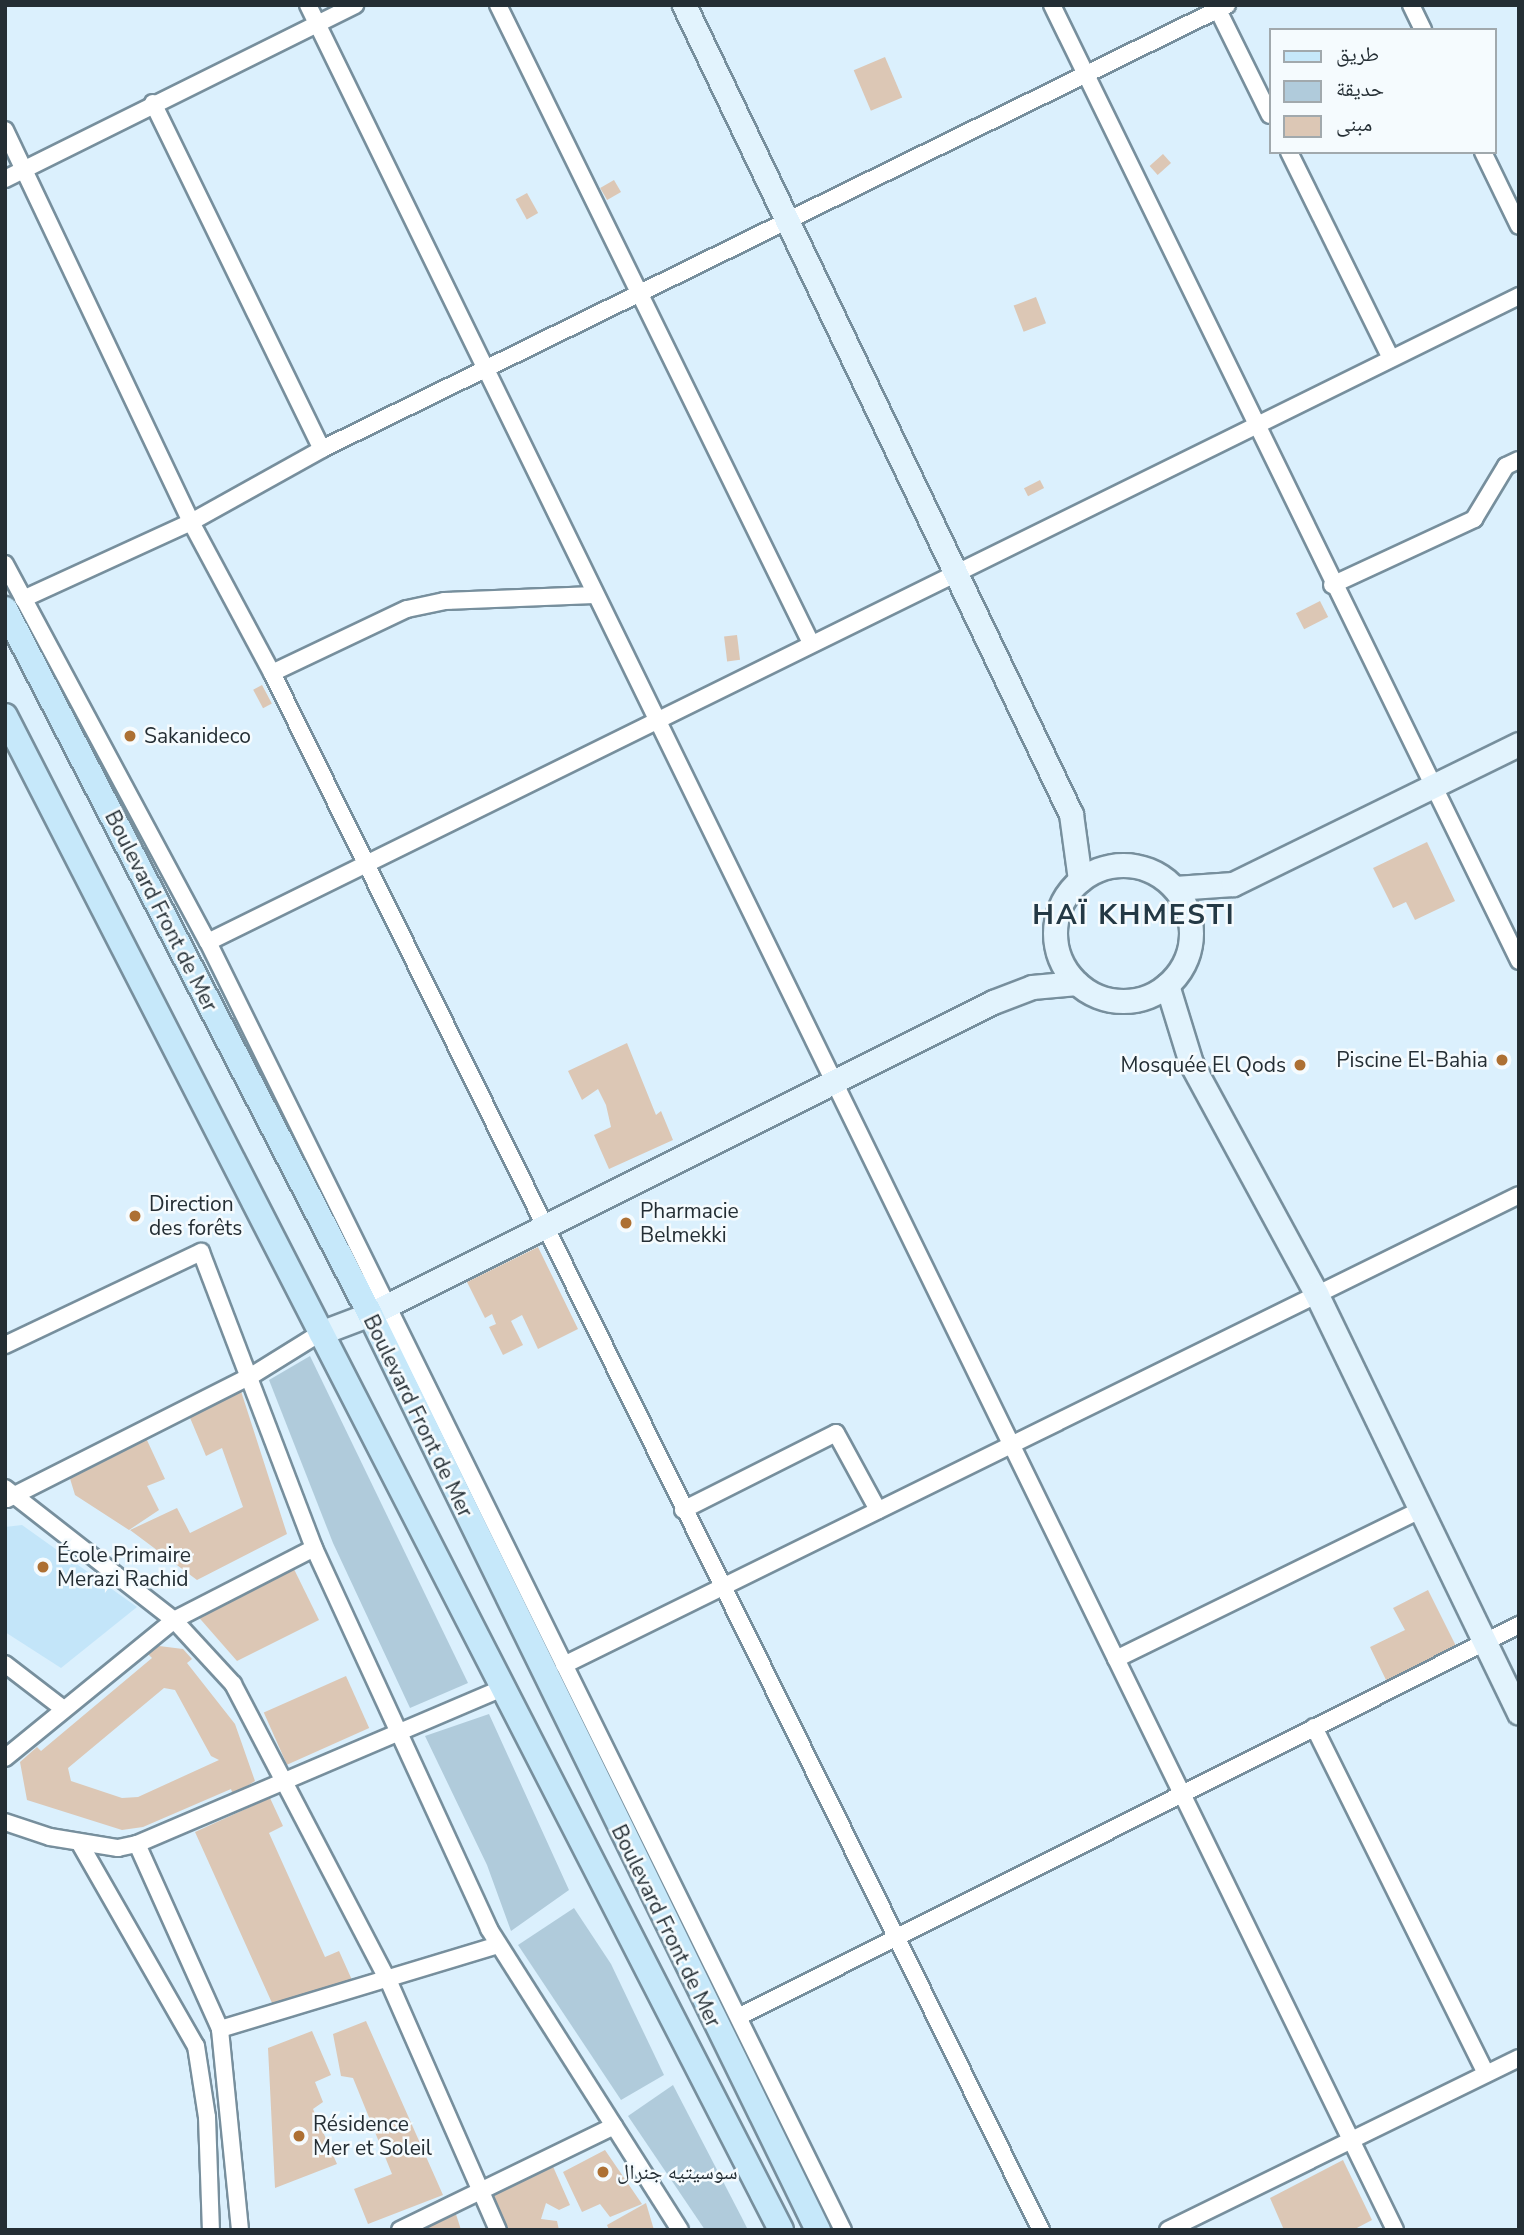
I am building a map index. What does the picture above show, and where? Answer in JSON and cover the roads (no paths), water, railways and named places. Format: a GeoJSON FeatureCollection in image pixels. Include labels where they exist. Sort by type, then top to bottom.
{"type":"FeatureCollection","features":[{"type":"Feature","properties":{"kind":"main road","name":"Boulevard Front de Mer"},"geometry":{"type":"LineString","coordinates":[[14,604],[378,1310],[818,2230]]}},
{"type":"Feature","properties":{"kind":"main road","name":"Boulevard Front de Mer"},"geometry":{"type":"LineString","coordinates":[[5,716],[501,1689],[781,2230]]}},
{"type":"Feature","properties":{"kind":"street"},"geometry":{"type":"LineString","coordinates":[[309,5],[655,721],[1014,1445],[1395,2230]]}},
{"type":"Feature","properties":{"kind":"street"},"geometry":{"type":"LineString","coordinates":[[5,179],[153,103],[355,5]]}},
{"type":"Feature","properties":{"kind":"street"},"geometry":{"type":"LineString","coordinates":[[498,5],[811,643]]}},
{"type":"Feature","properties":{"kind":"street"},"geometry":{"type":"LineString","coordinates":[[684,5],[957,570],[1076,828],[1080,880]]}},
{"type":"Feature","properties":{"kind":"street"},"geometry":{"type":"LineString","coordinates":[[1052,5],[1332,585],[1519,961]]}},
{"type":"Feature","properties":{"kind":"street"},"geometry":{"type":"LineString","coordinates":[[1411,5],[1422,28]]}},
{"type":"Feature","properties":{"kind":"street"},"geometry":{"type":"LineString","coordinates":[[14,604],[191,522],[322,449],[639,296],[1223,7],[1268,110]]}},
{"type":"Feature","properties":{"kind":"street"},"geometry":{"type":"LineString","coordinates":[[153,103],[322,449]]}},
{"type":"Feature","properties":{"kind":"street"},"geometry":{"type":"LineString","coordinates":[[5,130],[191,522],[272,673],[720,1585],[900,1938],[1041,2230]]}},
{"type":"Feature","properties":{"kind":"street"},"geometry":{"type":"LineString","coordinates":[[1290,154],[1391,358]]}},
{"type":"Feature","properties":{"kind":"street"},"geometry":{"type":"LineString","coordinates":[[1484,154],[1519,226]]}},
{"type":"Feature","properties":{"kind":"street"},"geometry":{"type":"LineString","coordinates":[[208,942],[957,570],[1519,296]]}},
{"type":"Feature","properties":{"kind":"street"},"geometry":{"type":"LineString","coordinates":[[1332,585],[1474,519],[1506,466],[1519,460]]}},
{"type":"Feature","properties":{"kind":"street"},"geometry":{"type":"LineString","coordinates":[[5,564],[14,604],[208,942],[378,1310],[564,1665],[740,2016],[843,2230]]}},
{"type":"Feature","properties":{"kind":"street"},"geometry":{"type":"LineString","coordinates":[[272,673],[407,609],[444,601],[594,595]]}},
{"type":"Feature","properties":{"kind":"street"},"geometry":{"type":"LineString","coordinates":[[498,2230],[389,1982],[233,1684],[174,1620],[9,1494],[251,1376],[320,1333],[378,1310],[1032,988],[1077,983],[1112,1000],[1139,999],[1167,985],[1186,958],[1191,925],[1224,886],[1431,784],[1519,744]]}},
{"type":"Feature","properties":{"kind":"street"},"geometry":{"type":"LineString","coordinates":[[1076,828],[1116,865]]}},
{"type":"Feature","properties":{"kind":"street"},"geometry":{"type":"LineString","coordinates":[[1077,983],[1058,950],[1056,919],[1080,880],[1116,865],[1142,867],[1175,888],[1191,925]]}},
{"type":"Feature","properties":{"kind":"street"},"geometry":{"type":"LineString","coordinates":[[1175,888],[1224,886]]}},
{"type":"Feature","properties":{"kind":"street"},"geometry":{"type":"LineString","coordinates":[[1032,988],[1058,950]]}},
{"type":"Feature","properties":{"kind":"street"},"geometry":{"type":"LineString","coordinates":[[1167,985],[1182,1042],[1316,1293],[1519,1713]]}},
{"type":"Feature","properties":{"kind":"street"},"geometry":{"type":"LineString","coordinates":[[1139,999],[1182,1042]]}},
{"type":"Feature","properties":{"kind":"street"},"geometry":{"type":"LineString","coordinates":[[564,1665],[720,1585],[1014,1445],[1316,1293],[1519,1195]]}},
{"type":"Feature","properties":{"kind":"street"},"geometry":{"type":"LineString","coordinates":[[5,1345],[201,1252],[251,1376],[314,1548],[397,1734],[498,1945],[680,2230]]}},
{"type":"Feature","properties":{"kind":"street"},"geometry":{"type":"LineString","coordinates":[[683,1510],[836,1433],[878,1510]]}},
{"type":"Feature","properties":{"kind":"street"},"geometry":{"type":"LineString","coordinates":[[1116,1659],[1420,1510]]}},
{"type":"Feature","properties":{"kind":"street"},"geometry":{"type":"LineString","coordinates":[[5,1758],[61,1707],[174,1620],[314,1548]]}},
{"type":"Feature","properties":{"kind":"street"},"geometry":{"type":"LineString","coordinates":[[740,2016],[1519,1625]]}},
{"type":"Feature","properties":{"kind":"street"},"geometry":{"type":"LineString","coordinates":[[5,1664],[61,1707]]}},
{"type":"Feature","properties":{"kind":"street"},"geometry":{"type":"LineString","coordinates":[[5,1822],[79,1842],[118,1849],[137,1844],[284,1779],[501,1689]]}},
{"type":"Feature","properties":{"kind":"street"},"geometry":{"type":"LineString","coordinates":[[1314,1727],[1486,2074]]}},
{"type":"Feature","properties":{"kind":"street"},"geometry":{"type":"LineString","coordinates":[[79,1842],[196,2046],[208,2117],[211,2230]]}},
{"type":"Feature","properties":{"kind":"street"},"geometry":{"type":"LineString","coordinates":[[137,1844],[220,2029],[240,2230]]}},
{"type":"Feature","properties":{"kind":"street"},"geometry":{"type":"LineString","coordinates":[[220,2029],[389,1982],[498,1945]]}},
{"type":"Feature","properties":{"kind":"street"},"geometry":{"type":"LineString","coordinates":[[1168,2230],[1519,2058]]}},
{"type":"Feature","properties":{"kind":"street"},"geometry":{"type":"LineString","coordinates":[[400,2230],[614,2126]]}},
{"type":"Feature","properties":{"kind":"place","name":"Sakanideco"},"geometry":{"type":"Point","coordinates":[130,736]}},
{"type":"Feature","properties":{"kind":"place","name":"Piscine El-Bahia"},"geometry":{"type":"Point","coordinates":[1502,1060]}},
{"type":"Feature","properties":{"kind":"place","name":"Mosquée El Qods"},"geometry":{"type":"Point","coordinates":[1300,1065]}},
{"type":"Feature","properties":{"kind":"place","name":"Direction des forêts"},"geometry":{"type":"Point","coordinates":[135,1216]}},
{"type":"Feature","properties":{"kind":"place","name":"Pharmacie Belmekki"},"geometry":{"type":"Point","coordinates":[626,1223]}},
{"type":"Feature","properties":{"kind":"place","name":"École Primaire Merazi Rachid"},"geometry":{"type":"Point","coordinates":[43,1567]}},
{"type":"Feature","properties":{"kind":"place","name":"Résidence Mer et Soleil"},"geometry":{"type":"Point","coordinates":[299,2136]}},
{"type":"Feature","properties":{"kind":"place","name":"سوسيتيه جنرال"},"geometry":{"type":"Point","coordinates":[603,2172]}},
{"type":"Feature","properties":{"kind":"district","name":"HAÏ KHMESTI"},"geometry":{"type":"Point","coordinates":[1134,915]}}]}
